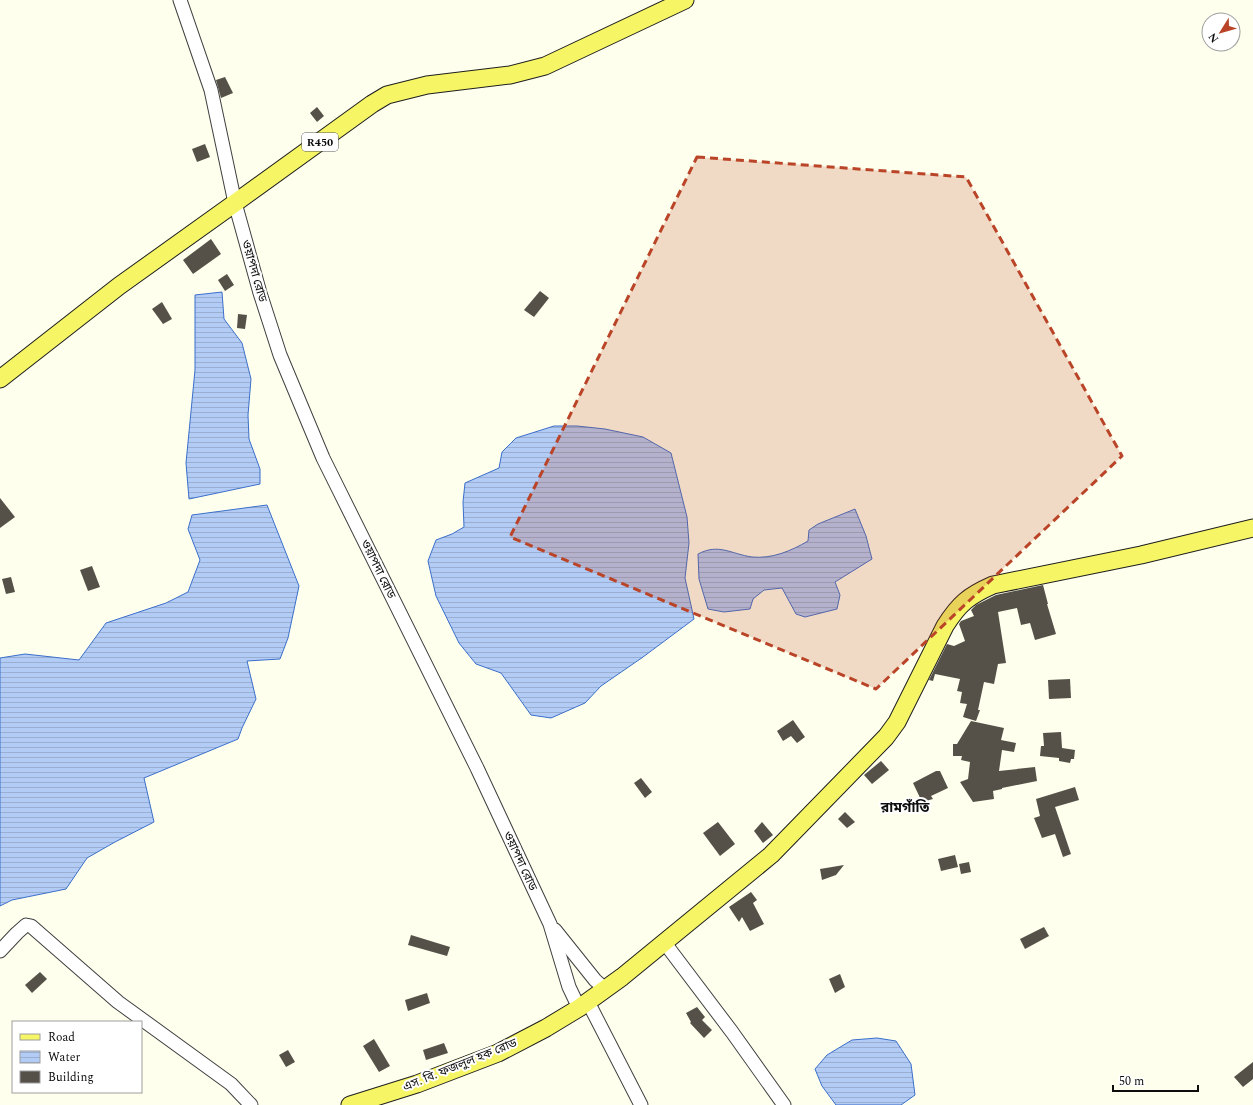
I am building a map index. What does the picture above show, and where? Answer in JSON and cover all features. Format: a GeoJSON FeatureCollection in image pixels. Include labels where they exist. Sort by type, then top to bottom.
{"type":"FeatureCollection","features":[{"type":"Feature","properties":{"kind":"main road","name":"R450"},"geometry":{"type":"LineString","coordinates":[[0,379],[120,286],[372,104],[387,95],[427,85],[510,75],[545,66],[685,0]]}},
{"type":"Feature","properties":{"kind":"main road","name":"এস. বি. ফজলুল হক রোড"},"geometry":{"type":"LineString","coordinates":[[350,1105],[417,1084],[498,1053],[546,1028],[584,1005],[605,989],[771,855],[886,737],[897,722],[945,626],[954,612],[965,600],[979,591],[993,585],[1141,555],[1253,528]]}},
{"type":"Feature","properties":{"kind":"street","name":"ওয়াপদা রোড"},"geometry":{"type":"LineString","coordinates":[[180,0],[211,90],[235,203],[260,293],[280,355],[323,458],[477,768],[550,924],[570,986],[584,1005],[641,1105]]}},
{"type":"Feature","properties":{"kind":"street","name":"ওয়াপদা রোড"},"geometry":{"type":"LineString","coordinates":[[550,924],[595,980],[605,989]]}},
{"type":"Feature","properties":{"kind":"street"},"geometry":{"type":"LineString","coordinates":[[0,951],[21,929],[26,926],[31,926],[118,1002],[231,1084],[251,1105]]}},
{"type":"Feature","properties":{"kind":"street"},"geometry":{"type":"LineString","coordinates":[[664,942],[732,1032],[784,1105]]}},
{"type":"Feature","properties":{"kind":"highlighted area"},"geometry":{"type":"Polygon","coordinates":[[[697,157],[966,177],[1122,456],[876,689],[510,537],[697,157]]]}},
{"type":"Feature","properties":{"kind":"water"},"geometry":{"type":"Polygon","coordinates":[[[222,292],[224,319],[242,343],[251,379],[248,415],[249,439],[260,469],[260,484],[189,499],[186,463],[195,370],[195,295],[222,292]]]}},
{"type":"Feature","properties":{"kind":"water"},"geometry":{"type":"Polygon","coordinates":[[[554,426],[577,426],[605,429],[643,437],[671,453],[687,517],[689,543],[685,578],[694,619],[601,686],[585,703],[551,718],[531,715],[501,673],[476,664],[459,643],[436,596],[428,561],[436,540],[452,534],[464,527],[463,502],[465,483],[499,468],[502,452],[516,438],[554,426]]]}},
{"type":"Feature","properties":{"kind":"water"},"geometry":{"type":"Polygon","coordinates":[[[267,505],[299,586],[288,638],[280,659],[247,661],[256,699],[238,739],[144,778],[154,822],[87,858],[66,889],[12,900],[0,906],[0,658],[25,654],[79,660],[106,623],[166,603],[188,592],[200,560],[188,529],[192,515],[267,505]]]}},
{"type":"Feature","properties":{"kind":"water"},"geometry":{"type":"Polygon","coordinates":[[[855,509],[866,536],[872,559],[835,582],[840,595],[837,609],[805,617],[796,614],[782,588],[764,590],[753,599],[750,609],[724,612],[708,609],[699,579],[698,554],[712,549],[719,549],[752,557],[767,557],[781,554],[808,541],[809,530],[818,524],[855,509]]]}},
{"type":"Feature","properties":{"kind":"water"},"geometry":{"type":"Polygon","coordinates":[[[877,1038],[896,1041],[911,1064],[915,1095],[901,1105],[836,1105],[822,1086],[815,1069],[827,1055],[852,1040],[877,1038]]]}},
{"type":"Feature","properties":{"kind":"building"},"geometry":{"type":"Polygon","coordinates":[[[225,77],[233,93],[221,98],[216,80],[225,77]]]}},
{"type":"Feature","properties":{"kind":"building"},"geometry":{"type":"Polygon","coordinates":[[[317,107],[324,116],[317,122],[310,113],[317,107]]]}},
{"type":"Feature","properties":{"kind":"building"},"geometry":{"type":"Polygon","coordinates":[[[205,144],[210,157],[197,162],[192,149],[205,144]]]}},
{"type":"Feature","properties":{"kind":"building"},"geometry":{"type":"Polygon","coordinates":[[[211,239],[221,254],[193,274],[183,260],[211,239]]]}},
{"type":"Feature","properties":{"kind":"building"},"geometry":{"type":"Polygon","coordinates":[[[227,274],[234,285],[225,291],[218,280],[227,274]]]}},
{"type":"Feature","properties":{"kind":"building"},"geometry":{"type":"Polygon","coordinates":[[[540,291],[549,298],[534,317],[524,310],[540,291]]]}},
{"type":"Feature","properties":{"kind":"building"},"geometry":{"type":"Polygon","coordinates":[[[162,302],[172,319],[163,324],[152,309],[162,302]]]}},
{"type":"Feature","properties":{"kind":"building"},"geometry":{"type":"Polygon","coordinates":[[[238,314],[247,315],[245,329],[237,328],[238,314]]]}},
{"type":"Feature","properties":{"kind":"building"},"geometry":{"type":"Polygon","coordinates":[[[0,498],[15,517],[0,528],[0,498]]]}},
{"type":"Feature","properties":{"kind":"building"},"geometry":{"type":"Polygon","coordinates":[[[92,566],[100,587],[88,591],[80,570],[92,566]]]}},
{"type":"Feature","properties":{"kind":"building"},"geometry":{"type":"Polygon","coordinates":[[[11,577],[15,592],[6,594],[2,579],[11,577]]]}},
{"type":"Feature","properties":{"kind":"building"},"geometry":{"type":"Polygon","coordinates":[[[1043,585],[1056,634],[1035,640],[1030,623],[1021,625],[1017,608],[998,612],[1006,663],[998,664],[994,684],[984,682],[978,710],[980,710],[976,721],[963,717],[967,704],[960,703],[962,692],[957,691],[960,679],[935,674],[933,681],[929,680],[947,644],[954,646],[965,641],[959,624],[961,621],[974,616],[971,610],[976,605],[996,595],[1043,585]]]}},
{"type":"Feature","properties":{"kind":"building"},"geometry":{"type":"Polygon","coordinates":[[[1070,679],[1071,698],[1049,699],[1048,680],[1070,679]]]}},
{"type":"Feature","properties":{"kind":"building"},"geometry":{"type":"Polygon","coordinates":[[[793,720],[805,737],[797,743],[791,736],[783,741],[777,731],[793,720]]]}},
{"type":"Feature","properties":{"kind":"building"},"geometry":{"type":"Polygon","coordinates":[[[971,721],[1004,728],[1001,740],[1016,743],[1014,752],[1002,750],[999,771],[1035,767],[1037,781],[1002,788],[993,791],[994,799],[973,802],[960,782],[968,779],[970,762],[961,760],[962,756],[953,756],[953,744],[957,744],[971,721]]]}},
{"type":"Feature","properties":{"kind":"building"},"geometry":{"type":"Polygon","coordinates":[[[1061,732],[1062,748],[1075,750],[1074,759],[1071,759],[1070,763],[1059,761],[1059,758],[1040,756],[1041,746],[1044,746],[1043,733],[1061,732]]]}},
{"type":"Feature","properties":{"kind":"building"},"geometry":{"type":"Polygon","coordinates":[[[881,761],[889,770],[872,784],[864,775],[881,761]]]}},
{"type":"Feature","properties":{"kind":"building"},"geometry":{"type":"Polygon","coordinates":[[[936,771],[940,771],[948,788],[931,796],[933,799],[922,802],[913,783],[936,771]]]}},
{"type":"Feature","properties":{"kind":"building"},"geometry":{"type":"Polygon","coordinates":[[[641,778],[652,792],[645,798],[634,783],[641,778]]]}},
{"type":"Feature","properties":{"kind":"building"},"geometry":{"type":"Polygon","coordinates":[[[1075,787],[1079,800],[1055,807],[1071,854],[1063,857],[1055,834],[1042,838],[1034,818],[1040,816],[1036,799],[1075,787]]]}},
{"type":"Feature","properties":{"kind":"building"},"geometry":{"type":"Polygon","coordinates":[[[845,812],[855,822],[847,828],[838,819],[845,812]]]}},
{"type":"Feature","properties":{"kind":"building"},"geometry":{"type":"Polygon","coordinates":[[[718,822],[735,844],[720,856],[703,833],[718,822]]]}},
{"type":"Feature","properties":{"kind":"building"},"geometry":{"type":"Polygon","coordinates":[[[762,822],[773,835],[763,843],[754,831],[762,822]]]}},
{"type":"Feature","properties":{"kind":"building"},"geometry":{"type":"Polygon","coordinates":[[[955,855],[958,867],[941,871],[938,859],[955,855]]]}},
{"type":"Feature","properties":{"kind":"building"},"geometry":{"type":"Polygon","coordinates":[[[969,862],[971,872],[961,874],[959,864],[969,862]]]}},
{"type":"Feature","properties":{"kind":"building"},"geometry":{"type":"Polygon","coordinates":[[[844,865],[836,875],[822,880],[820,869],[844,865]]]}},
{"type":"Feature","properties":{"kind":"building"},"geometry":{"type":"Polygon","coordinates":[[[751,892],[757,900],[753,903],[764,924],[750,931],[742,917],[739,922],[729,907],[751,892]]]}},
{"type":"Feature","properties":{"kind":"building"},"geometry":{"type":"Polygon","coordinates":[[[1044,927],[1049,936],[1025,949],[1020,939],[1044,927]]]}},
{"type":"Feature","properties":{"kind":"building"},"geometry":{"type":"Polygon","coordinates":[[[411,935],[450,947],[447,956],[408,945],[411,935]]]}},
{"type":"Feature","properties":{"kind":"building"},"geometry":{"type":"Polygon","coordinates":[[[40,972],[47,979],[32,993],[25,985],[40,972]]]}},
{"type":"Feature","properties":{"kind":"building"},"geometry":{"type":"Polygon","coordinates":[[[840,974],[845,987],[835,993],[829,979],[840,974]]]}},
{"type":"Feature","properties":{"kind":"building"},"geometry":{"type":"Polygon","coordinates":[[[427,993],[430,1003],[408,1011],[405,1000],[427,993]]]}},
{"type":"Feature","properties":{"kind":"building"},"geometry":{"type":"Polygon","coordinates":[[[697,1007],[705,1017],[702,1020],[712,1030],[704,1038],[690,1023],[691,1022],[686,1013],[697,1007]]]}},
{"type":"Feature","properties":{"kind":"building"},"geometry":{"type":"Polygon","coordinates":[[[374,1039],[390,1066],[379,1072],[363,1046],[374,1039]]]}},
{"type":"Feature","properties":{"kind":"building"},"geometry":{"type":"Polygon","coordinates":[[[444,1043],[448,1053],[426,1060],[423,1050],[444,1043]]]}},
{"type":"Feature","properties":{"kind":"building"},"geometry":{"type":"Polygon","coordinates":[[[288,1050],[295,1062],[286,1067],[279,1055],[288,1050]]]}},
{"type":"Feature","properties":{"kind":"building"},"geometry":{"type":"Polygon","coordinates":[[[1253,1062],[1253,1079],[1243,1087],[1234,1077],[1253,1062]]]}},
{"type":"Feature","properties":{"kind":"district","name":"রামগাঁতি"},"geometry":{"type":"Point","coordinates":[905,807]}}]}
